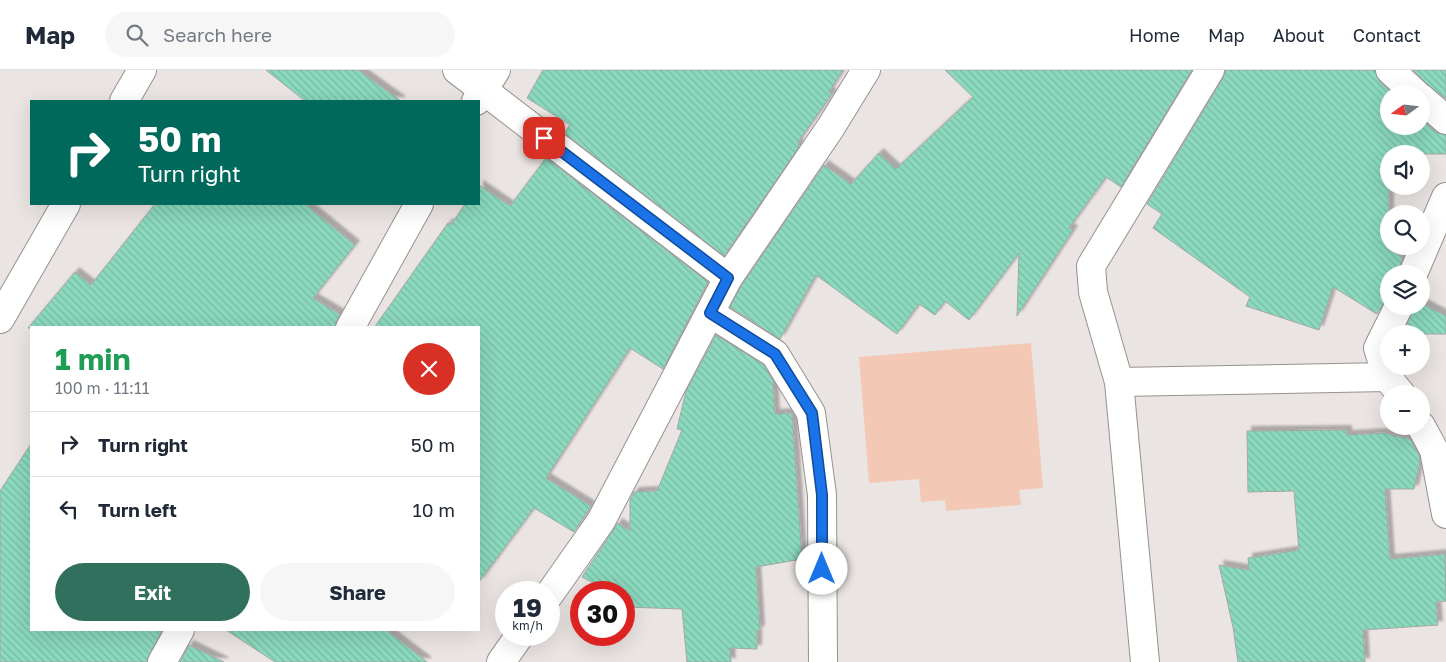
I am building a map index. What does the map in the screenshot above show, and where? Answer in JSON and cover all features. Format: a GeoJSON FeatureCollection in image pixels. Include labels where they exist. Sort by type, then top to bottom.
{"type":"FeatureCollection","features":[{"type":"Feature","properties":{"kind":"street"},"geometry":{"type":"LineString","coordinates":[[125,100],[142,70]]}},
{"type":"Feature","properties":{"kind":"street"},"geometry":{"type":"LineString","coordinates":[[457,70],[485,87],[728,278]]}},
{"type":"Feature","properties":{"kind":"street"},"geometry":{"type":"LineString","coordinates":[[559,581],[601,521],[728,278],[831,127],[866,70]]}},
{"type":"Feature","properties":{"kind":"street"},"geometry":{"type":"LineString","coordinates":[[1145,662],[1119,382],[1093,292],[1091,266],[1210,70]]}},
{"type":"Feature","properties":{"kind":"street"},"geometry":{"type":"LineString","coordinates":[[1390,70],[1406,85]]}},
{"type":"Feature","properties":{"kind":"street"},"geometry":{"type":"LineString","coordinates":[[1430,106],[1446,120]]}},
{"type":"Feature","properties":{"kind":"street"},"geometry":{"type":"LineString","coordinates":[[1417,265],[1446,197]]}},
{"type":"Feature","properties":{"kind":"street"},"geometry":{"type":"LineString","coordinates":[[0,319],[65,205]]}},
{"type":"Feature","properties":{"kind":"street"},"geometry":{"type":"LineString","coordinates":[[351,326],[418,205]]}},
{"type":"Feature","properties":{"kind":"street"},"geometry":{"type":"LineString","coordinates":[[710,313],[775,354],[812,413],[822,495],[823,662]]}},
{"type":"Feature","properties":{"kind":"street"},"geometry":{"type":"LineString","coordinates":[[1119,382],[1394,385],[1378,348],[1394,315]]}},
{"type":"Feature","properties":{"kind":"street"},"geometry":{"type":"LineString","coordinates":[[1426,435],[1434,450],[1446,514]]}},
{"type":"Feature","properties":{"kind":"street"},"geometry":{"type":"LineString","coordinates":[[162,662],[179,631]]}},
{"type":"Feature","properties":{"kind":"street"},"geometry":{"type":"LineString","coordinates":[[501,662],[512,646]]}},
{"type":"Feature","properties":{"kind":"shaded area"},"geometry":{"type":"Polygon","coordinates":[[[1031,343],[1043,488],[1019,490],[1021,505],[946,511],[945,500],[921,502],[919,479],[869,483],[859,357],[1031,343]]]}},
{"type":"Feature","properties":{"kind":"building"},"geometry":{"type":"Polygon","coordinates":[[[266,70],[358,70],[400,100],[304,100],[266,70]]]}},
{"type":"Feature","properties":{"kind":"building"},"geometry":{"type":"Polygon","coordinates":[[[543,70],[843,70],[829,92],[832,94],[798,142],[799,147],[724,256],[564,133],[570,125],[527,98],[543,70]]]}},
{"type":"Feature","properties":{"kind":"building"},"geometry":{"type":"Polygon","coordinates":[[[945,70],[1192,70],[1121,187],[1106,177],[1069,228],[1073,230],[1017,316],[1019,253],[969,320],[945,301],[935,315],[919,304],[897,334],[816,275],[780,339],[730,307],[741,286],[824,165],[851,184],[879,153],[896,169],[973,97],[945,70]]]}},
{"type":"Feature","properties":{"kind":"building"},"geometry":{"type":"Polygon","coordinates":[[[1226,70],[1375,70],[1379,81],[1383,85],[1380,85],[1380,135],[1430,135],[1430,127],[1436,132],[1446,135],[1446,154],[1430,154],[1430,145],[1380,145],[1380,195],[1389,195],[1389,205],[1380,205],[1380,255],[1399,255],[1403,257],[1401,265],[1380,265],[1380,309],[1377,314],[1333,287],[1319,330],[1246,306],[1250,297],[1153,228],[1162,214],[1147,204],[1226,70]]]}},
{"type":"Feature","properties":{"kind":"building"},"geometry":{"type":"Polygon","coordinates":[[[1413,70],[1446,70],[1446,99],[1413,70]]]}},
{"type":"Feature","properties":{"kind":"building"},"geometry":{"type":"Polygon","coordinates":[[[546,158],[708,282],[663,369],[630,348],[546,478],[591,506],[574,532],[534,508],[480,581],[480,326],[375,326],[448,223],[451,225],[464,205],[480,205],[480,186],[510,206],[546,158]]]}},
{"type":"Feature","properties":{"kind":"building"},"geometry":{"type":"Polygon","coordinates":[[[154,205],[306,205],[355,245],[313,298],[340,314],[335,326],[30,326],[28,328],[75,272],[91,285],[154,205]]]}},
{"type":"Feature","properties":{"kind":"building"},"geometry":{"type":"Polygon","coordinates":[[[1430,308],[1446,316],[1446,334],[1430,334],[1430,325],[1406,325],[1410,315],[1430,315],[1430,308]]]}},
{"type":"Feature","properties":{"kind":"building"},"geometry":{"type":"Polygon","coordinates":[[[716,335],[764,365],[773,381],[775,414],[792,413],[802,559],[756,567],[760,630],[757,630],[757,649],[730,648],[731,662],[687,662],[682,609],[635,607],[635,581],[590,581],[582,577],[618,523],[630,531],[630,500],[634,492],[657,491],[682,430],[677,429],[686,391],[716,335]]]}},
{"type":"Feature","properties":{"kind":"building"},"geometry":{"type":"Polygon","coordinates":[[[1347,430],[1347,435],[1380,433],[1380,435],[1393,435],[1410,439],[1419,455],[1420,461],[1414,489],[1385,489],[1390,559],[1445,554],[1446,601],[1436,602],[1438,625],[1363,630],[1365,662],[1238,662],[1233,627],[1219,565],[1249,570],[1248,558],[1299,550],[1294,491],[1248,492],[1247,431],[1347,430]]]}},
{"type":"Feature","properties":{"kind":"building"},"geometry":{"type":"Polygon","coordinates":[[[30,446],[30,631],[159,631],[161,632],[146,662],[0,662],[0,491],[30,446]]]}},
{"type":"Feature","properties":{"kind":"building"},"geometry":{"type":"Polygon","coordinates":[[[228,631],[387,631],[427,662],[275,662],[228,631]]]}},
{"type":"Feature","properties":{"kind":"building"},"geometry":{"type":"Polygon","coordinates":[[[189,645],[224,662],[180,662],[189,645]]]}},
{"type":"Feature","properties":{"kind":"route"},"geometry":{"type":"LineString","coordinates":[[544,138],[728,278],[710,313],[775,354],[812,413],[822,495],[822,569]]}}]}
